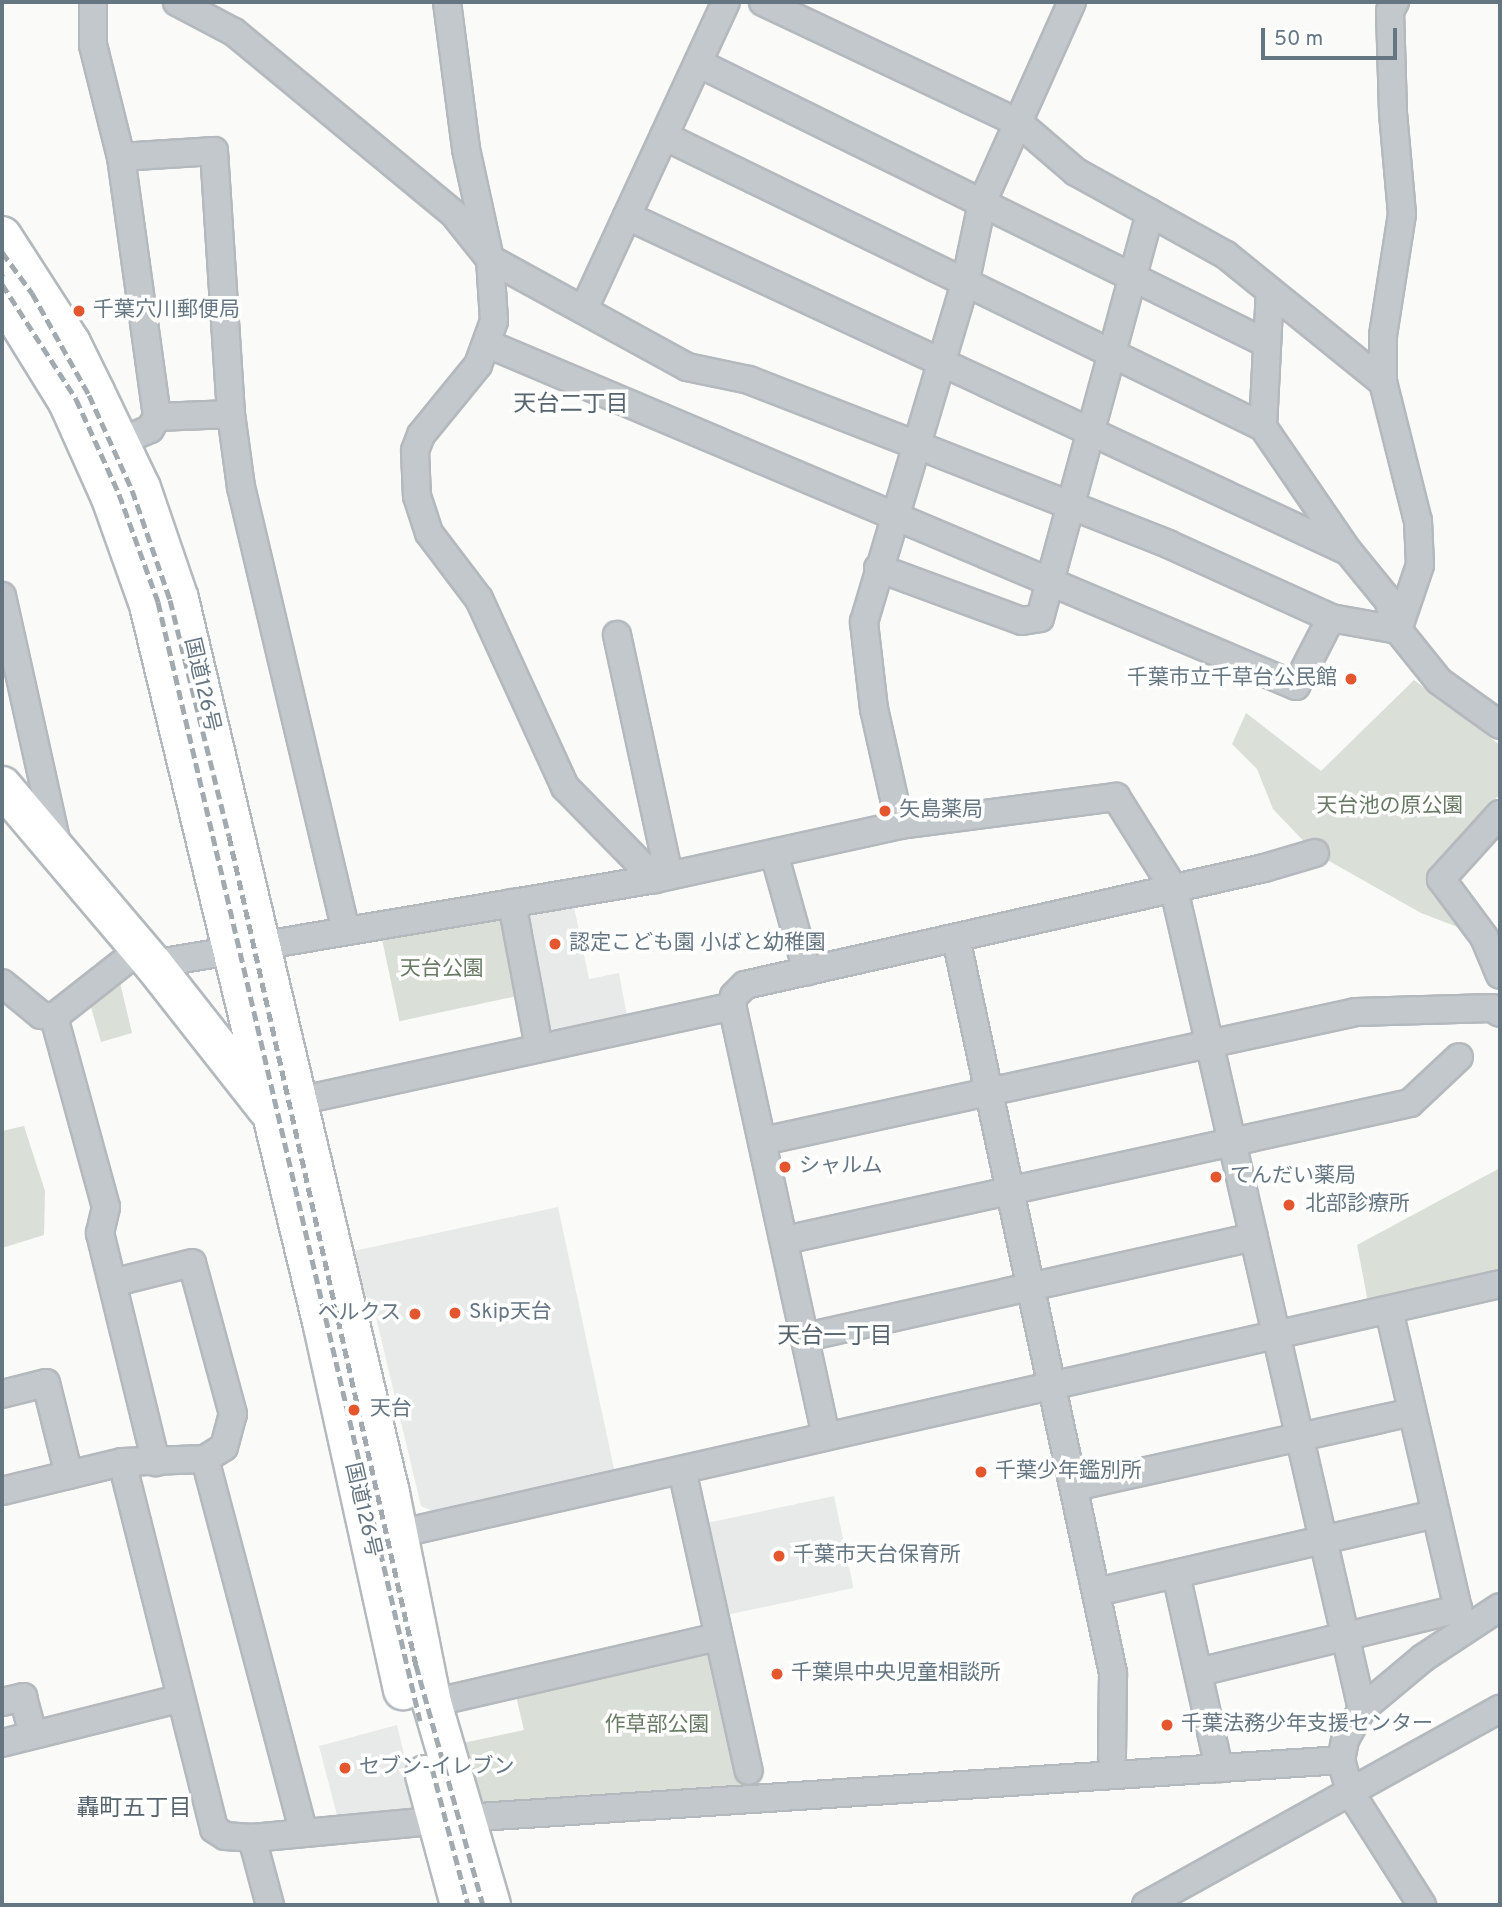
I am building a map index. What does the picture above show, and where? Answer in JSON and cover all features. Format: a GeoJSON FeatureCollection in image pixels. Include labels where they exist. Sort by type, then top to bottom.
{"type":"FeatureCollection","features":[{"type":"Feature","properties":{"kind":"highway","name":"国道126号"},"geometry":{"type":"LineString","coordinates":[[2,236],[71,343],[141,488],[180,599],[248,947],[450,1820],[491,1905]]}},
{"type":"Feature","properties":{"kind":"highway","name":"国道126号"},"geometry":{"type":"LineString","coordinates":[[2,295],[68,402],[132,555],[248,947]]}},
{"type":"Feature","properties":{"kind":"highway","name":"国道126号"},"geometry":{"type":"LineString","coordinates":[[2,786],[146,957],[284,1107],[314,1168],[383,1537],[432,1703],[460,1905]]}},
{"type":"Feature","properties":{"kind":"street"},"geometry":{"type":"LineString","coordinates":[[93,2],[93,45],[121,157],[157,417],[150,429],[119,442]]}},
{"type":"Feature","properties":{"kind":"street"},"geometry":{"type":"LineString","coordinates":[[177,2],[234,32],[454,214],[490,259],[687,367],[749,380],[918,445],[1168,544],[1331,618],[1398,630]]}},
{"type":"Feature","properties":{"kind":"street"},"geometry":{"type":"LineString","coordinates":[[447,2],[466,149],[490,259],[494,302],[488,344],[478,365],[421,435],[415,469],[422,515],[429,534],[479,599],[565,787],[662,877]]}},
{"type":"Feature","properties":{"kind":"street"},"geometry":{"type":"LineString","coordinates":[[584,309],[726,2]]}},
{"type":"Feature","properties":{"kind":"street"},"geometry":{"type":"LineString","coordinates":[[763,2],[1019,123],[1076,172],[1226,255],[1382,383]]}},
{"type":"Feature","properties":{"kind":"street"},"geometry":{"type":"LineString","coordinates":[[900,825],[874,709],[863,622],[965,284],[982,204],[1072,2]]}},
{"type":"Feature","properties":{"kind":"street"},"geometry":{"type":"LineString","coordinates":[[1395,2],[1390,11],[1393,113],[1402,214],[1383,336],[1382,383],[1418,521],[1420,565],[1398,630]]}},
{"type":"Feature","properties":{"kind":"street"},"geometry":{"type":"LineString","coordinates":[[698,63],[1132,280],[1264,342]]}},
{"type":"Feature","properties":{"kind":"street"},"geometry":{"type":"LineString","coordinates":[[664,136],[1111,356],[1263,427],[1348,551],[1388,600],[1398,630],[1439,681],[1500,725]]}},
{"type":"Feature","properties":{"kind":"street"},"geometry":{"type":"LineString","coordinates":[[121,157],[214,151],[231,414],[241,487],[346,930]]}},
{"type":"Feature","properties":{"kind":"street"},"geometry":{"type":"LineString","coordinates":[[878,568],[1022,621],[1040,618],[1150,213]]}},
{"type":"Feature","properties":{"kind":"street"},"geometry":{"type":"LineString","coordinates":[[627,216],[781,286],[807,303],[942,360],[1348,551]]}},
{"type":"Feature","properties":{"kind":"street"},"geometry":{"type":"LineString","coordinates":[[1263,427],[1264,342],[1270,291]]}},
{"type":"Feature","properties":{"kind":"street"},"geometry":{"type":"LineString","coordinates":[[488,344],[1296,686],[1331,618]]}},
{"type":"Feature","properties":{"kind":"street"},"geometry":{"type":"LineString","coordinates":[[157,417],[231,414]]}},
{"type":"Feature","properties":{"kind":"street"},"geometry":{"type":"LineString","coordinates":[[2,596],[60,857]]}},
{"type":"Feature","properties":{"kind":"street"},"geometry":{"type":"LineString","coordinates":[[617,635],[662,877]]}},
{"type":"Feature","properties":{"kind":"street"},"geometry":{"type":"LineString","coordinates":[[2,983],[41,1015],[54,1017],[146,957],[248,947],[662,877],[900,825],[1116,797],[1174,889],[1362,1709]]}},
{"type":"Feature","properties":{"kind":"street"},"geometry":{"type":"LineString","coordinates":[[1500,814],[1441,879],[1484,937],[1500,975]]}},
{"type":"Feature","properties":{"kind":"street"},"geometry":{"type":"LineString","coordinates":[[774,853],[807,971]]}},
{"type":"Feature","properties":{"kind":"street"},"geometry":{"type":"LineString","coordinates":[[827,1436],[732,1006],[734,996],[745,985],[1174,889],[1315,853]]}},
{"type":"Feature","properties":{"kind":"street"},"geometry":{"type":"LineString","coordinates":[[512,903],[539,1047]]}},
{"type":"Feature","properties":{"kind":"street"},"geometry":{"type":"LineString","coordinates":[[956,938],[1113,1673],[1112,1757]]}},
{"type":"Feature","properties":{"kind":"street"},"geometry":{"type":"LineString","coordinates":[[284,1107],[539,1047],[732,1006]]}},
{"type":"Feature","properties":{"kind":"street"},"geometry":{"type":"LineString","coordinates":[[763,1141],[1356,1012],[1492,1008],[1500,1013]]}},
{"type":"Feature","properties":{"kind":"street"},"geometry":{"type":"LineString","coordinates":[[54,1017],[106,1207],[100,1233],[156,1461]]}},
{"type":"Feature","properties":{"kind":"street"},"geometry":{"type":"LineString","coordinates":[[785,1240],[1410,1103],[1459,1056]]}},
{"type":"Feature","properties":{"kind":"street"},"geometry":{"type":"LineString","coordinates":[[806,1337],[1254,1237]]}},
{"type":"Feature","properties":{"kind":"street"},"geometry":{"type":"LineString","coordinates":[[2,1492],[122,1461],[205,1459],[224,1447],[233,1414],[192,1263],[112,1283]]}},
{"type":"Feature","properties":{"kind":"street"},"geometry":{"type":"LineString","coordinates":[[383,1537],[1500,1284]]}},
{"type":"Feature","properties":{"kind":"street"},"geometry":{"type":"LineString","coordinates":[[1199,1672],[1458,1609],[1389,1310]]}},
{"type":"Feature","properties":{"kind":"street"},"geometry":{"type":"LineString","coordinates":[[2,1394],[46,1383],[69,1475]]}},
{"type":"Feature","properties":{"kind":"street"},"geometry":{"type":"LineString","coordinates":[[1074,1487],[1412,1412]]}},
{"type":"Feature","properties":{"kind":"street"},"geometry":{"type":"LineString","coordinates":[[205,1459],[303,1831]]}},
{"type":"Feature","properties":{"kind":"street"},"geometry":{"type":"LineString","coordinates":[[122,1461],[179,1699],[214,1829],[225,1836],[252,1838],[303,1831],[450,1820],[1342,1760]]}},
{"type":"Feature","properties":{"kind":"street"},"geometry":{"type":"LineString","coordinates":[[682,1470],[749,1771]]}},
{"type":"Feature","properties":{"kind":"street"},"geometry":{"type":"LineString","coordinates":[[1097,1592],[1436,1514]]}},
{"type":"Feature","properties":{"kind":"street"},"geometry":{"type":"LineString","coordinates":[[1177,1574],[1219,1768]]}},
{"type":"Feature","properties":{"kind":"street"},"geometry":{"type":"LineString","coordinates":[[1422,1905],[1350,1791],[1342,1760],[1345,1740],[1362,1709],[1423,1658],[1500,1607]]}},
{"type":"Feature","properties":{"kind":"street"},"geometry":{"type":"LineString","coordinates":[[432,1703],[718,1637]]}},
{"type":"Feature","properties":{"kind":"street"},"geometry":{"type":"LineString","coordinates":[[2,1702],[23,1697],[33,1735]]}},
{"type":"Feature","properties":{"kind":"street"},"geometry":{"type":"LineString","coordinates":[[2,1743],[179,1699]]}},
{"type":"Feature","properties":{"kind":"street"},"geometry":{"type":"LineString","coordinates":[[1146,1905],[1500,1709]]}},
{"type":"Feature","properties":{"kind":"street"},"geometry":{"type":"LineString","coordinates":[[252,1838],[270,1905]]}},
{"type":"Feature","properties":{"kind":"shaded area","name":"認定こども園 小ばと幼稚園"},"geometry":{"type":"Polygon","coordinates":[[[573,902],[589,979],[619,973],[627,1016],[548,1034],[525,910],[573,902]]]}},
{"type":"Feature","properties":{"kind":"shaded area"},"geometry":{"type":"Polygon","coordinates":[[[558,1207],[616,1478],[442,1515],[421,1506],[374,1309],[361,1307],[349,1252],[558,1207]]]}},
{"type":"Feature","properties":{"kind":"shaded area","name":"千葉市天台保育所"},"geometry":{"type":"Polygon","coordinates":[[[834,1496],[854,1588],[722,1616],[703,1524],[834,1496]]]}},
{"type":"Feature","properties":{"kind":"shaded area"},"geometry":{"type":"Polygon","coordinates":[[[397,1725],[419,1816],[339,1823],[319,1746],[397,1725]]]}},
{"type":"Feature","properties":{"kind":"green space","name":"天台池の原公園"},"geometry":{"type":"Polygon","coordinates":[[[1414,680],[1500,745],[1500,794],[1435,867],[1432,882],[1460,928],[1421,913],[1315,853],[1273,809],[1257,769],[1232,744],[1246,713],[1321,771],[1414,680]]]}},
{"type":"Feature","properties":{"kind":"green space","name":"天台公園"},"geometry":{"type":"Polygon","coordinates":[[[504,912],[522,995],[399,1021],[382,938],[504,912]]]}},
{"type":"Feature","properties":{"kind":"green space"},"geometry":{"type":"Polygon","coordinates":[[[117,970],[132,1033],[101,1042],[86,990],[117,970]]]}},
{"type":"Feature","properties":{"kind":"green space"},"geometry":{"type":"Polygon","coordinates":[[[24,1126],[45,1191],[44,1235],[2,1248],[2,1131],[24,1126]]]}},
{"type":"Feature","properties":{"kind":"green space"},"geometry":{"type":"Polygon","coordinates":[[[1500,1168],[1500,1276],[1368,1302],[1357,1245],[1500,1168]]]}},
{"type":"Feature","properties":{"kind":"green space","name":"作草部公園"},"geometry":{"type":"Polygon","coordinates":[[[715,1650],[742,1788],[473,1805],[458,1744],[524,1730],[515,1692],[715,1650]]]}},
{"type":"Feature","properties":{"kind":"railway"},"geometry":{"type":"LineString","coordinates":[[2,252],[32,293],[89,395],[132,490],[170,600],[229,836],[416,1665],[483,1905]]}},
{"type":"Feature","properties":{"kind":"railway"},"geometry":{"type":"LineString","coordinates":[[2,284],[76,399],[119,494],[158,602],[420,1721]]}},
{"type":"Feature","properties":{"kind":"railway"},"geometry":{"type":"LineString","coordinates":[[432,1768],[468,1905]]}},
{"type":"Feature","properties":{"kind":"place","name":"千葉穴川郵便局"},"geometry":{"type":"Point","coordinates":[79,311]}},
{"type":"Feature","properties":{"kind":"place","name":"千葉市立千草台公民館"},"geometry":{"type":"Point","coordinates":[1351,679]}},
{"type":"Feature","properties":{"kind":"place","name":"矢島薬局"},"geometry":{"type":"Point","coordinates":[885,811]}},
{"type":"Feature","properties":{"kind":"place","name":"認定こども園 小ばと幼稚園"},"geometry":{"type":"Point","coordinates":[555,944]}},
{"type":"Feature","properties":{"kind":"place","name":"シャルム"},"geometry":{"type":"Point","coordinates":[785,1167]}},
{"type":"Feature","properties":{"kind":"place","name":"てんだい薬局"},"geometry":{"type":"Point","coordinates":[1216,1177]}},
{"type":"Feature","properties":{"kind":"place","name":"北部診療所"},"geometry":{"type":"Point","coordinates":[1289,1205]}},
{"type":"Feature","properties":{"kind":"place","name":"Skip天台"},"geometry":{"type":"Point","coordinates":[455,1313]}},
{"type":"Feature","properties":{"kind":"place","name":"ベルクス"},"geometry":{"type":"Point","coordinates":[415,1314]}},
{"type":"Feature","properties":{"kind":"place","name":"天台"},"geometry":{"type":"Point","coordinates":[354,1410]}},
{"type":"Feature","properties":{"kind":"place","name":"千葉少年鑑別所"},"geometry":{"type":"Point","coordinates":[981,1472]}},
{"type":"Feature","properties":{"kind":"place","name":"千葉市天台保育所"},"geometry":{"type":"Point","coordinates":[779,1556]}},
{"type":"Feature","properties":{"kind":"place","name":"千葉県中央児童相談所"},"geometry":{"type":"Point","coordinates":[777,1674]}},
{"type":"Feature","properties":{"kind":"place","name":"千葉法務少年支援センター"},"geometry":{"type":"Point","coordinates":[1167,1725]}},
{"type":"Feature","properties":{"kind":"place","name":"セブン-イレブン"},"geometry":{"type":"Point","coordinates":[345,1768]}},
{"type":"Feature","properties":{"kind":"district","name":"天台二丁目"},"geometry":{"type":"Point","coordinates":[571,406]}},
{"type":"Feature","properties":{"kind":"district","name":"天台一丁目"},"geometry":{"type":"Point","coordinates":[835,1338]}},
{"type":"Feature","properties":{"kind":"district","name":"轟町五丁目"},"geometry":{"type":"Point","coordinates":[134,1810]}}]}
